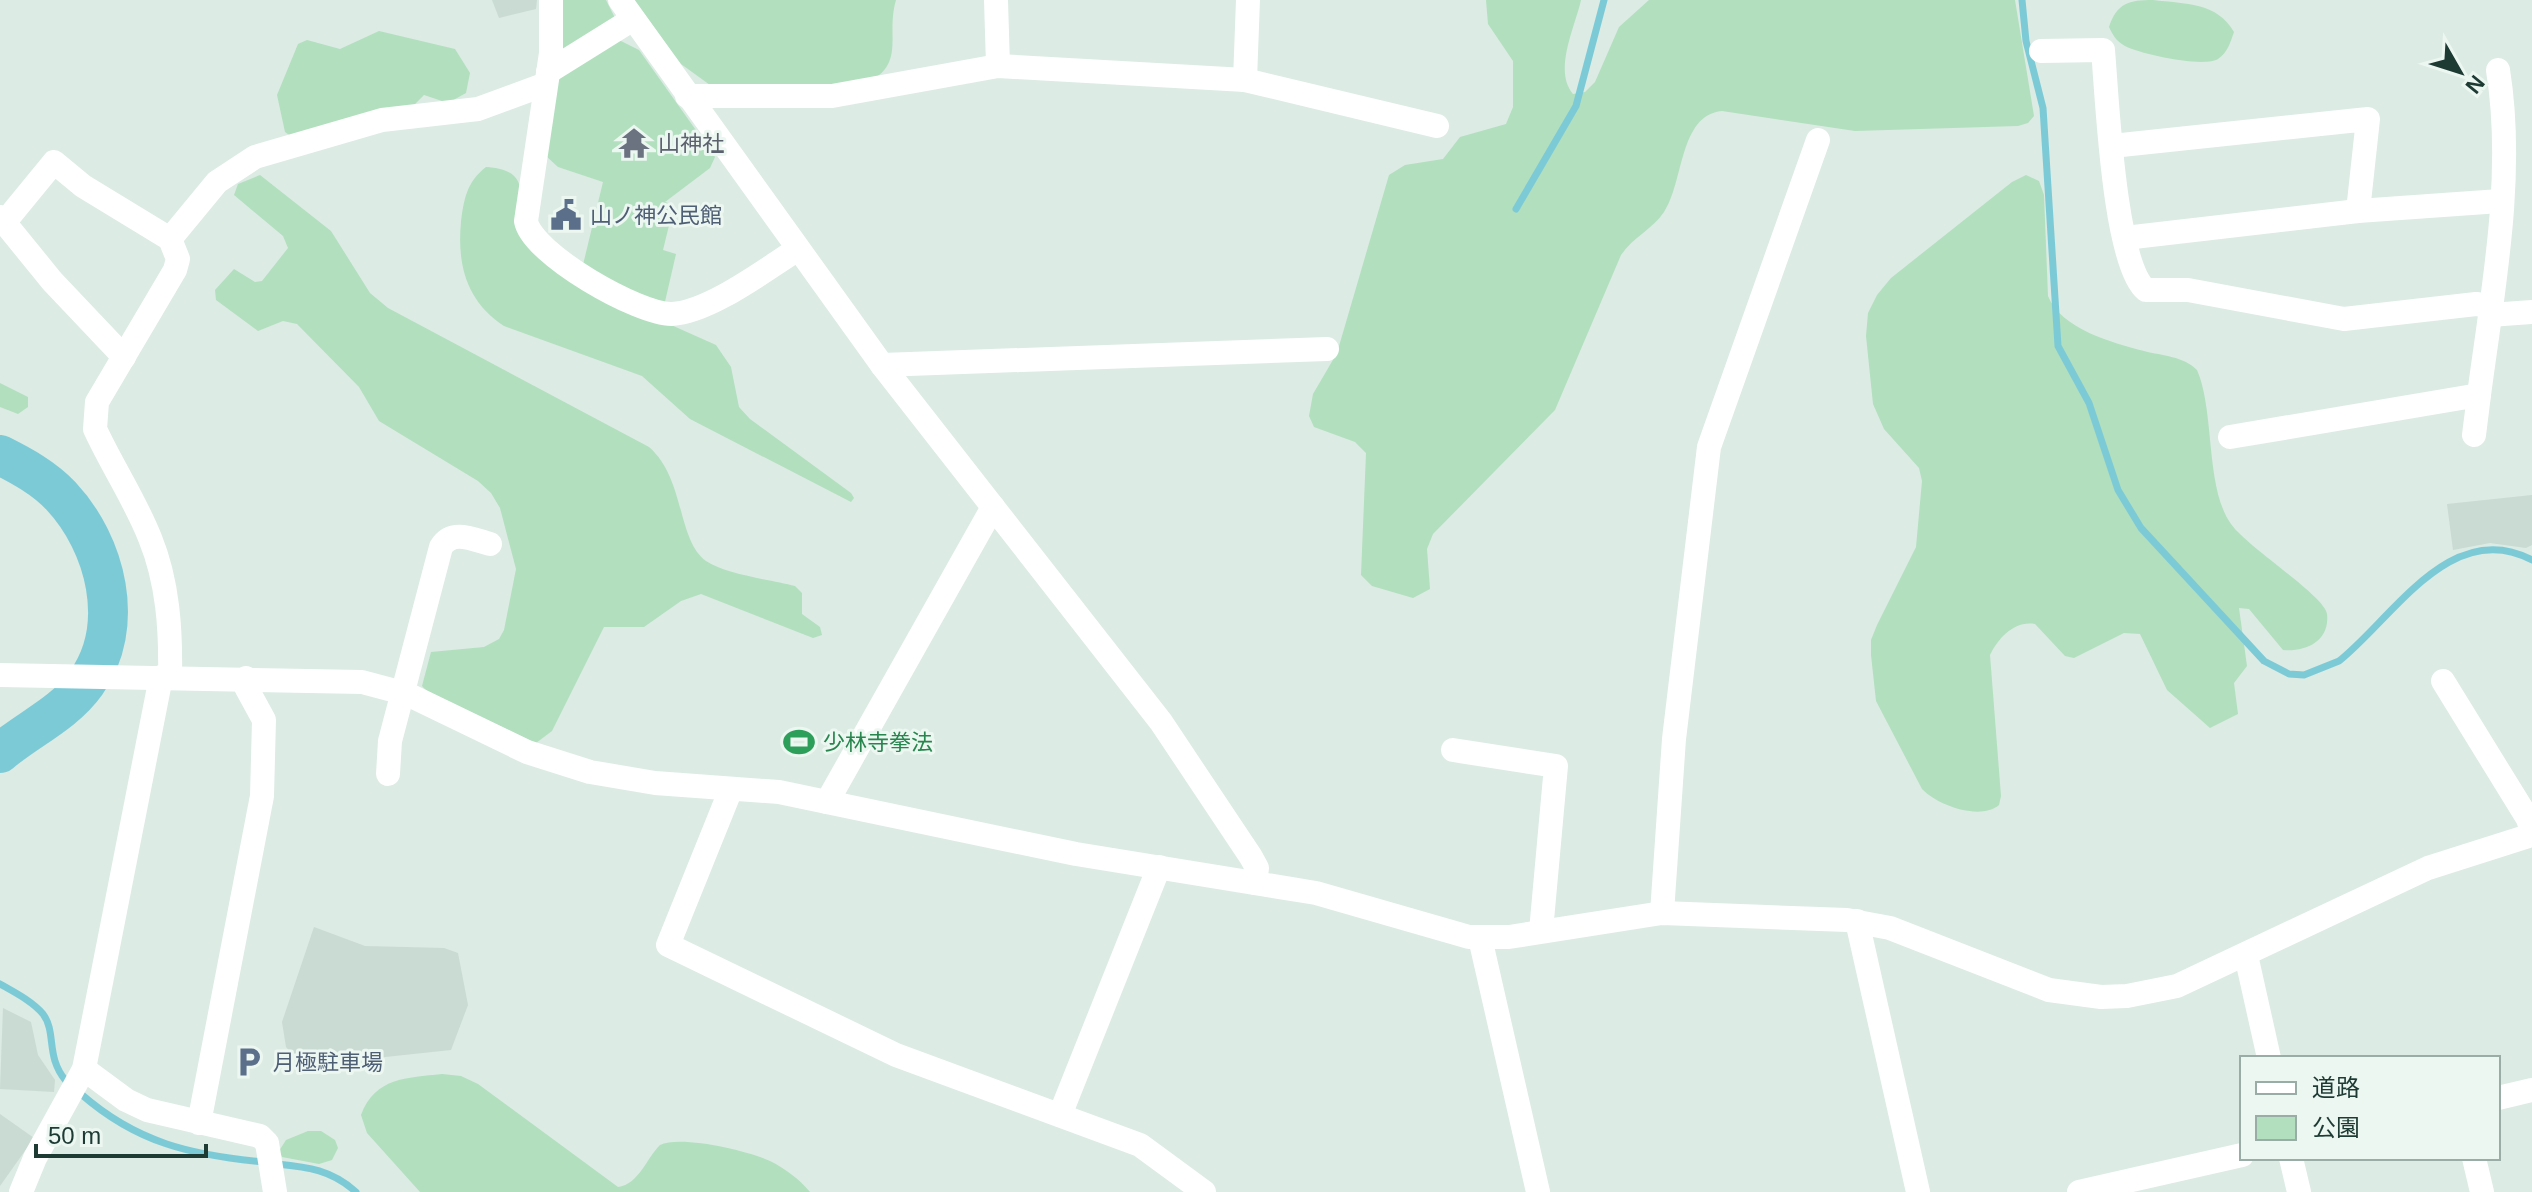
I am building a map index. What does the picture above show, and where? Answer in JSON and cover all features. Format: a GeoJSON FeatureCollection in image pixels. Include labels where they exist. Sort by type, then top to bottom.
{"type":"FeatureCollection","features":[{"type":"Feature","properties":{"kind":"street"},"geometry":{"type":"LineString","coordinates":[[551,0],[547,78],[527,230],[538,244],[581,276],[656,311],[671,314],[714,299],[798,249]]}},
{"type":"Feature","properties":{"kind":"street"},"geometry":{"type":"LineString","coordinates":[[996,0],[998,66]]}},
{"type":"Feature","properties":{"kind":"street"},"geometry":{"type":"LineString","coordinates":[[1245,80],[1248,0]]}},
{"type":"Feature","properties":{"kind":"street"},"geometry":{"type":"LineString","coordinates":[[170,239],[217,182],[255,157],[382,120],[478,109],[547,78],[626,10],[882,365],[1188,759],[1257,868],[1255,883]]}},
{"type":"Feature","properties":{"kind":"street"},"geometry":{"type":"LineString","coordinates":[[2041,51],[2103,50],[2125,238],[2135,278],[2140,285],[2154,292],[2188,290],[2344,319],[2476,304],[2490,310],[2532,312]]}},
{"type":"Feature","properties":{"kind":"street"},"geometry":{"type":"LineString","coordinates":[[687,96],[832,96],[998,66],[1245,80],[1437,126]]}},
{"type":"Feature","properties":{"kind":"street"},"geometry":{"type":"LineString","coordinates":[[2474,435],[2490,310],[2506,119],[2498,70]]}},
{"type":"Feature","properties":{"kind":"street"},"geometry":{"type":"LineString","coordinates":[[2112,146],[2368,119],[2358,211]]}},
{"type":"Feature","properties":{"kind":"street"},"geometry":{"type":"LineString","coordinates":[[1662,913],[1674,739],[1709,447],[1818,140]]}},
{"type":"Feature","properties":{"kind":"street"},"geometry":{"type":"LineString","coordinates":[[21,1192],[35,1158],[84,1069],[166,677],[168,608],[158,561],[141,517],[95,429],[97,402],[124,357],[175,270],[178,259],[170,239],[83,186],[54,162],[2,220],[52,281],[124,357]]}},
{"type":"Feature","properties":{"kind":"street"},"geometry":{"type":"LineString","coordinates":[[2125,238],[2358,211],[2500,201]]}},
{"type":"Feature","properties":{"kind":"street"},"geometry":{"type":"LineString","coordinates":[[882,365],[1327,349]]}},
{"type":"Feature","properties":{"kind":"street"},"geometry":{"type":"LineString","coordinates":[[2230,437],[2479,395]]}},
{"type":"Feature","properties":{"kind":"street"},"geometry":{"type":"LineString","coordinates":[[827,802],[993,507]]}},
{"type":"Feature","properties":{"kind":"street"},"geometry":{"type":"LineString","coordinates":[[388,774],[390,741],[441,547],[452,536],[490,544]]}},
{"type":"Feature","properties":{"kind":"street"},"geometry":{"type":"LineString","coordinates":[[0,675],[339,679],[402,692],[496,738],[558,762],[622,778],[779,792],[1076,854],[1342,899],[1449,932],[1480,938],[1662,913],[1857,921],[1890,928],[2024,983],[2075,995],[2114,997],[2177,986],[2452,858],[2532,834],[2528,819],[2443,681]]}},
{"type":"Feature","properties":{"kind":"street"},"geometry":{"type":"LineString","coordinates":[[199,1123],[262,796],[264,720],[246,687],[246,678]]}},
{"type":"Feature","properties":{"kind":"street"},"geometry":{"type":"LineString","coordinates":[[1453,750],[1556,766],[1541,931]]}},
{"type":"Feature","properties":{"kind":"street"},"geometry":{"type":"LineString","coordinates":[[731,789],[668,945],[896,1055],[1140,1145],[1204,1192]]}},
{"type":"Feature","properties":{"kind":"street"},"geometry":{"type":"LineString","coordinates":[[1060,1115],[1159,867]]}},
{"type":"Feature","properties":{"kind":"street"},"geometry":{"type":"LineString","coordinates":[[1857,921],[1918,1192]]}},
{"type":"Feature","properties":{"kind":"street"},"geometry":{"type":"LineString","coordinates":[[1480,938],[1538,1192]]}},
{"type":"Feature","properties":{"kind":"street"},"geometry":{"type":"LineString","coordinates":[[2246,955],[2269,1056]]}},
{"type":"Feature","properties":{"kind":"street"},"geometry":{"type":"LineString","coordinates":[[84,1069],[126,1100],[147,1110],[256,1133],[264,1139],[275,1192]]}},
{"type":"Feature","properties":{"kind":"street"},"geometry":{"type":"LineString","coordinates":[[2500,1098],[2532,1090]]}},
{"type":"Feature","properties":{"kind":"street"},"geometry":{"type":"LineString","coordinates":[[2079,1192],[2240,1155]]}},
{"type":"Feature","properties":{"kind":"street"},"geometry":{"type":"LineString","coordinates":[[2291,1160],[2299,1192]]}},
{"type":"Feature","properties":{"kind":"street"},"geometry":{"type":"LineString","coordinates":[[2474,1160],[2482,1192]]}},
{"type":"Feature","properties":{"kind":"shaded area"},"geometry":{"type":"Polygon","coordinates":[[[492,0],[537,0],[536,9],[499,18],[492,0]]]}},
{"type":"Feature","properties":{"kind":"shaded area"},"geometry":{"type":"Polygon","coordinates":[[[2532,495],[2532,545],[2526,548],[2490,543],[2453,550],[2447,504],[2532,495]]]}},
{"type":"Feature","properties":{"kind":"shaded area"},"geometry":{"type":"Polygon","coordinates":[[[314,927],[365,946],[444,948],[458,953],[468,1005],[451,1050],[310,1065],[296,1058],[286,1047],[282,1022],[314,927]]]}},
{"type":"Feature","properties":{"kind":"shaded area"},"geometry":{"type":"Polygon","coordinates":[[[3,1008],[31,1022],[38,1055],[55,1080],[54,1092],[0,1089],[3,1008]]]}},
{"type":"Feature","properties":{"kind":"shaded area"},"geometry":{"type":"Polygon","coordinates":[[[0,1114],[34,1138],[0,1186],[0,1114]]]}},
{"type":"Feature","properties":{"kind":"green space"},"geometry":{"type":"Polygon","coordinates":[[[558,0],[606,0],[615,18],[562,56],[558,0]]]}},
{"type":"Feature","properties":{"kind":"green space"},"geometry":{"type":"Polygon","coordinates":[[[634,0],[896,0],[890,60],[885,69],[862,85],[710,85],[681,64],[634,0]]]}},
{"type":"Feature","properties":{"kind":"green space"},"geometry":{"type":"Polygon","coordinates":[[[1486,0],[1581,0],[1565,61],[1567,84],[1573,94],[1585,92],[1595,82],[1619,27],[1649,0],[2015,0],[2034,116],[2028,123],[2018,126],[1855,131],[1722,111],[1708,115],[1690,137],[1664,212],[1621,255],[1555,410],[1433,534],[1427,549],[1430,589],[1413,598],[1372,586],[1361,575],[1366,453],[1355,442],[1314,427],[1309,416],[1313,394],[1337,353],[1389,175],[1405,165],[1443,159],[1460,137],[1506,124],[1513,107],[1513,61],[1488,24],[1486,0]]]}},
{"type":"Feature","properties":{"kind":"green space"},"geometry":{"type":"Polygon","coordinates":[[[2153,0],[2199,6],[2219,15],[2234,32],[2226,50],[2218,59],[2200,62],[2157,56],[2122,44],[2109,27],[2116,13],[2125,4],[2153,0]]]}},
{"type":"Feature","properties":{"kind":"green space"},"geometry":{"type":"Polygon","coordinates":[[[379,31],[455,49],[470,73],[466,93],[448,103],[424,95],[414,105],[294,138],[285,132],[277,95],[298,44],[307,40],[340,49],[379,31]]]}},
{"type":"Feature","properties":{"kind":"green space"},"geometry":{"type":"Polygon","coordinates":[[[617,39],[639,50],[715,157],[710,168],[665,202],[674,205],[663,250],[676,254],[664,306],[582,269],[603,182],[558,167],[545,155],[557,76],[617,39]]]}},
{"type":"Feature","properties":{"kind":"green space"},"geometry":{"type":"Polygon","coordinates":[[[486,167],[508,172],[514,177],[521,190],[519,221],[595,291],[716,345],[731,367],[739,407],[750,419],[851,493],[854,498],[851,502],[690,419],[642,376],[504,326],[491,316],[467,280],[460,238],[465,198],[474,179],[486,167]]]}},
{"type":"Feature","properties":{"kind":"green space"},"geometry":{"type":"Polygon","coordinates":[[[260,175],[331,231],[370,293],[388,308],[649,447],[669,475],[690,539],[706,561],[725,570],[795,586],[802,593],[802,614],[820,627],[822,635],[813,638],[701,594],[681,601],[644,627],[604,627],[552,731],[536,743],[428,692],[422,686],[431,652],[484,647],[499,639],[504,630],[516,569],[500,508],[491,493],[478,481],[379,421],[359,387],[297,324],[283,321],[258,331],[216,300],[215,290],[234,269],[255,282],[262,281],[288,248],[283,236],[234,195],[238,184],[260,175]]]}},
{"type":"Feature","properties":{"kind":"green space"},"geometry":{"type":"Polygon","coordinates":[[[2026,175],[2039,181],[2044,195],[2048,296],[2055,308],[2089,333],[2118,344],[2179,359],[2197,370],[2203,387],[2217,491],[2223,509],[2240,534],[2323,606],[2327,623],[2325,631],[2315,643],[2300,649],[2283,650],[2249,609],[2239,608],[2247,666],[2234,683],[2238,714],[2210,728],[2167,690],[2140,634],[2124,633],[2074,658],[2065,656],[2035,624],[2014,628],[2002,637],[1990,655],[2001,796],[1999,805],[1981,812],[1948,805],[1922,789],[1876,701],[1871,640],[1916,547],[1922,481],[1919,468],[1884,429],[1873,404],[1866,336],[1868,313],[1891,278],[2012,182],[2026,175]]]}},
{"type":"Feature","properties":{"kind":"green space"},"geometry":{"type":"Polygon","coordinates":[[[0,383],[28,397],[28,407],[18,414],[0,407],[0,383]]]}},
{"type":"Feature","properties":{"kind":"green space"},"geometry":{"type":"Polygon","coordinates":[[[442,1074],[461,1076],[478,1084],[618,1187],[637,1176],[660,1145],[683,1142],[731,1149],[770,1161],[792,1175],[810,1192],[420,1192],[367,1133],[361,1115],[367,1102],[384,1086],[405,1079],[442,1074]]]}},
{"type":"Feature","properties":{"kind":"green space"},"geometry":{"type":"Polygon","coordinates":[[[308,1131],[321,1131],[335,1140],[338,1148],[332,1160],[319,1164],[282,1157],[279,1151],[286,1140],[308,1131]]]}},
{"type":"Feature","properties":{"kind":"waterway"},"geometry":{"type":"LineString","coordinates":[[1516,209],[1576,106],[1604,0]]}},
{"type":"Feature","properties":{"kind":"waterway"},"geometry":{"type":"LineString","coordinates":[[2022,0],[2026,41],[2043,108],[2058,346],[2089,403],[2118,490],[2141,528],[2264,661],[2289,674],[2304,675],[2339,661],[2425,578],[2450,562],[2475,552],[2503,550],[2532,560]]}},
{"type":"Feature","properties":{"kind":"waterway"},"geometry":{"type":"LineString","coordinates":[[0,455],[47,484],[77,515],[99,561],[106,586],[108,611],[106,636],[99,661],[86,683],[67,704],[0,753]]}},
{"type":"Feature","properties":{"kind":"waterway"},"geometry":{"type":"LineString","coordinates":[[0,984],[43,1014],[50,1029],[56,1063],[66,1081]]}},
{"type":"Feature","properties":{"kind":"waterway"},"geometry":{"type":"LineString","coordinates":[[81,1094],[123,1124],[166,1144],[212,1155],[263,1162]]}},
{"type":"Feature","properties":{"kind":"waterway"},"geometry":{"type":"LineString","coordinates":[[277,1164],[319,1171],[338,1179],[356,1192]]}},
{"type":"Feature","properties":{"kind":"place","name":"山神社"},"geometry":{"type":"Point","coordinates":[634,143]}},
{"type":"Feature","properties":{"kind":"place","name":"山ノ神公民館"},"geometry":{"type":"Point","coordinates":[566,215]}},
{"type":"Feature","properties":{"kind":"place","name":"少林寺拳法"},"geometry":{"type":"Point","coordinates":[799,742]}},
{"type":"Feature","properties":{"kind":"place","name":"月極駐車場"},"geometry":{"type":"Point","coordinates":[249,1062]}}]}
